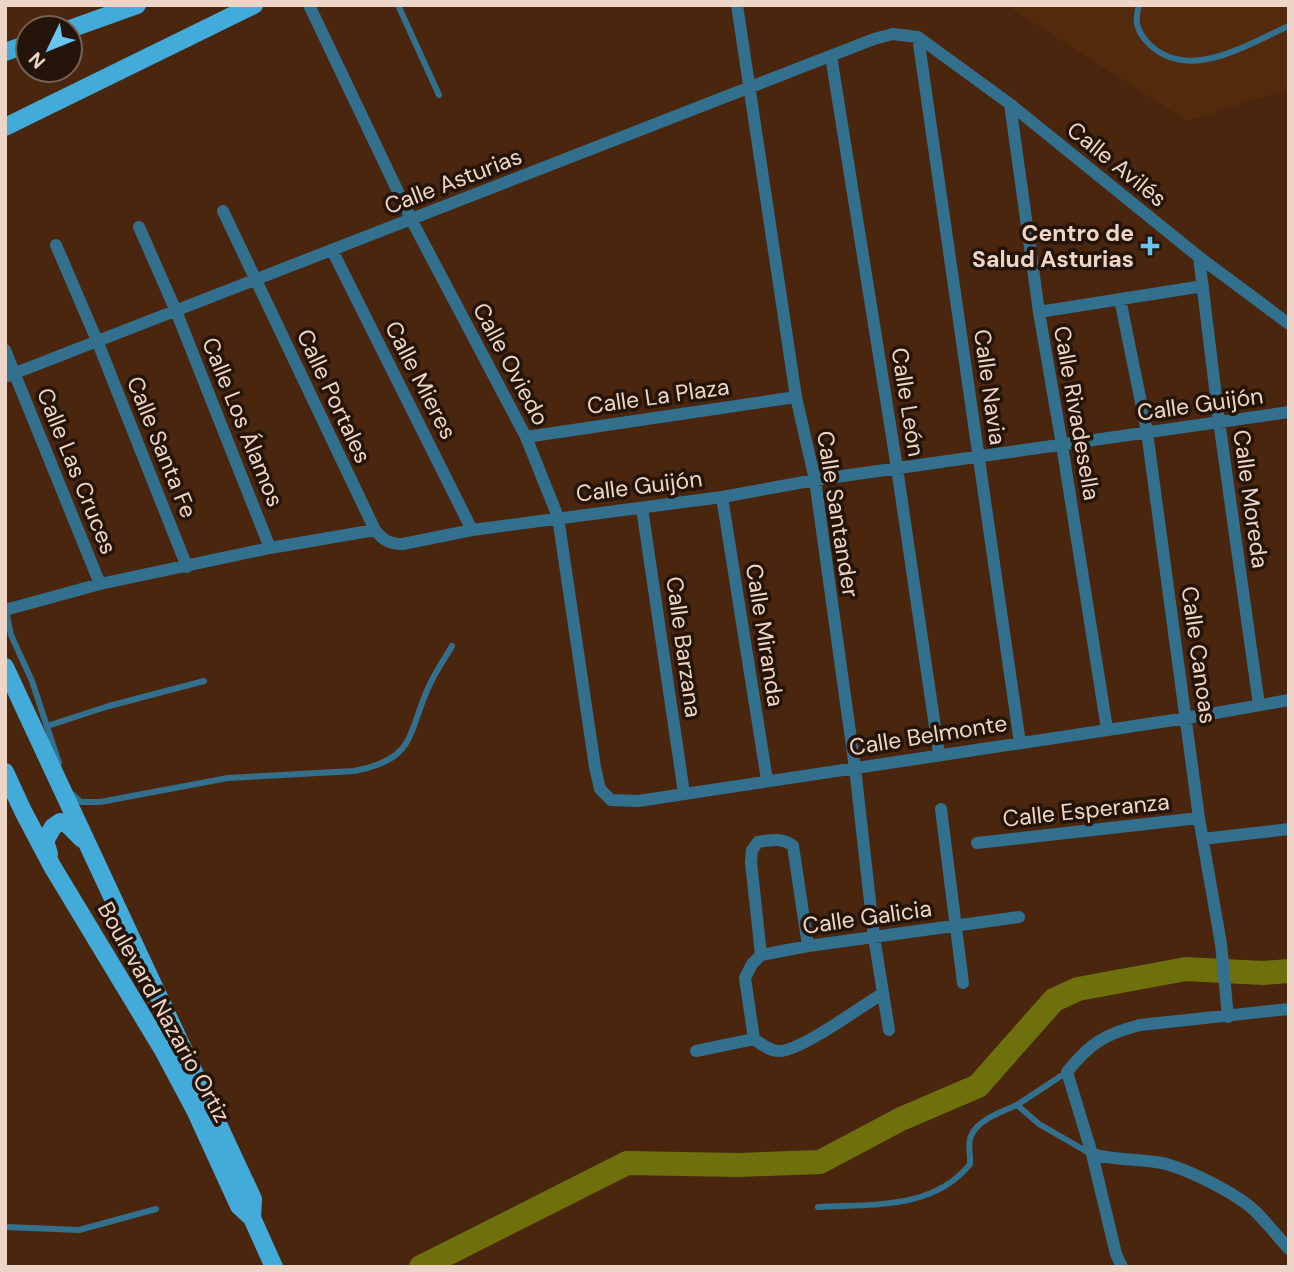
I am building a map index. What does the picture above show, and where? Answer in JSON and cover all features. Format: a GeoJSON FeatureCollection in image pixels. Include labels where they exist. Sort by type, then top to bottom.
{"type":"FeatureCollection","features":[{"type":"Feature","properties":{"kind":"main road"},"geometry":{"type":"LineString","coordinates":[[84,24],[137,5]]}},
{"type":"Feature","properties":{"kind":"main road"},"geometry":{"type":"LineString","coordinates":[[5,127],[254,5]]}},
{"type":"Feature","properties":{"kind":"main road","name":"Boulevard Nazario Ortiz"},"geometry":{"type":"LineString","coordinates":[[5,667],[253,1199],[252,1218]]}},
{"type":"Feature","properties":{"kind":"main road","name":"Boulevard Nazario Ortiz"},"geometry":{"type":"LineString","coordinates":[[5,772],[52,866],[163,1050],[195,1110],[239,1206],[252,1218],[273,1265]]}},
{"type":"Feature","properties":{"kind":"main road","name":"Boulevard Nazario Ortiz"},"geometry":{"type":"LineString","coordinates":[[15,791],[36,816],[52,817],[61,808],[60,792],[54,775]]}},
{"type":"Feature","properties":{"kind":"main road","name":"Boulevard Nazario Ortiz"},"geometry":{"type":"LineString","coordinates":[[52,866],[45,841],[53,827],[60,822],[67,824],[78,834],[92,853]]}},
{"type":"Feature","properties":{"kind":"street","name":"Calle Oviedo"},"geometry":{"type":"LineString","coordinates":[[309,5],[412,221],[526,437],[558,517],[595,767]]}},
{"type":"Feature","properties":{"kind":"street","name":"Calle Santander"},"geometry":{"type":"LineString","coordinates":[[737,5],[796,397],[815,480],[855,768],[874,937],[889,1030]]}},
{"type":"Feature","properties":{"kind":"street","name":"Calle Asturias"},"geometry":{"type":"LineString","coordinates":[[10,375],[886,35],[918,37]]}},
{"type":"Feature","properties":{"kind":"street","name":"Calle Avilés"},"geometry":{"type":"LineString","coordinates":[[918,37],[1010,104],[1199,257],[1289,324]]}},
{"type":"Feature","properties":{"kind":"street","name":"Calle Navia"},"geometry":{"type":"LineString","coordinates":[[918,37],[1020,743]]}},
{"type":"Feature","properties":{"kind":"street","name":"Calle León"},"geometry":{"type":"LineString","coordinates":[[831,56],[897,468],[939,754]]}},
{"type":"Feature","properties":{"kind":"street","name":"Calle Rivadesella"},"geometry":{"type":"LineString","coordinates":[[1010,104],[1039,312],[1107,729]]}},
{"type":"Feature","properties":{"kind":"street","name":"Calle Portales"},"geometry":{"type":"LineString","coordinates":[[223,211],[375,530]]}},
{"type":"Feature","properties":{"kind":"street","name":"Calle Los Álamos"},"geometry":{"type":"LineString","coordinates":[[139,227],[176,311],[270,548]]}},
{"type":"Feature","properties":{"kind":"street","name":"Calle Santa Fe"},"geometry":{"type":"LineString","coordinates":[[56,245],[187,567]]}},
{"type":"Feature","properties":{"kind":"street","name":"Calle Mieres"},"geometry":{"type":"LineString","coordinates":[[332,250],[472,530]]}},
{"type":"Feature","properties":{"kind":"street","name":"Calle Moreda"},"geometry":{"type":"LineString","coordinates":[[1199,257],[1259,705]]}},
{"type":"Feature","properties":{"kind":"street"},"geometry":{"type":"LineString","coordinates":[[1039,312],[1203,286]]}},
{"type":"Feature","properties":{"kind":"street","name":"Calle Canoas"},"geometry":{"type":"LineString","coordinates":[[1120,299],[1147,432],[1199,818],[1221,944],[1228,1017]]}},
{"type":"Feature","properties":{"kind":"street","name":"Calle Las Cruces"},"geometry":{"type":"LineString","coordinates":[[5,350],[10,375],[100,584]]}},
{"type":"Feature","properties":{"kind":"street","name":"Calle La Plaza"},"geometry":{"type":"LineString","coordinates":[[526,437],[796,397]]}},
{"type":"Feature","properties":{"kind":"street","name":"Calle Guijón"},"geometry":{"type":"LineString","coordinates":[[375,530],[383,540],[393,544],[421,541],[558,517],[722,497],[815,480],[1289,412]]}},
{"type":"Feature","properties":{"kind":"street","name":"Calle Miranda"},"geometry":{"type":"LineString","coordinates":[[722,497],[767,780]]}},
{"type":"Feature","properties":{"kind":"street","name":"Calle Barzana"},"geometry":{"type":"LineString","coordinates":[[642,508],[684,793]]}},
{"type":"Feature","properties":{"kind":"street"},"geometry":{"type":"LineString","coordinates":[[5,611],[100,584],[270,548],[375,530]]}},
{"type":"Feature","properties":{"kind":"street","name":"Calle Belmonte"},"geometry":{"type":"LineString","coordinates":[[595,767],[600,789],[611,800],[638,801],[1187,718],[1289,700]]}},
{"type":"Feature","properties":{"kind":"street"},"geometry":{"type":"LineString","coordinates":[[941,809],[963,983]]}},
{"type":"Feature","properties":{"kind":"street","name":"Calle Esperanza"},"geometry":{"type":"LineString","coordinates":[[977,843],[1199,818]]}},
{"type":"Feature","properties":{"kind":"street"},"geometry":{"type":"LineString","coordinates":[[1203,839],[1289,829]]}},
{"type":"Feature","properties":{"kind":"street"},"geometry":{"type":"LineString","coordinates":[[808,946],[793,846],[788,841],[780,840],[758,842],[751,855],[761,956],[745,978],[754,1039],[767,1048],[779,1051],[789,1049],[807,1041],[882,994]]}},
{"type":"Feature","properties":{"kind":"street","name":"Calle Galicia"},"geometry":{"type":"LineString","coordinates":[[761,956],[808,946],[1018,917]]}},
{"type":"Feature","properties":{"kind":"street"},"geometry":{"type":"LineString","coordinates":[[1122,1267],[1116,1254],[1067,1072],[1091,1046],[1120,1030],[1140,1025],[1289,1009]]}},
{"type":"Feature","properties":{"kind":"street"},"geometry":{"type":"LineString","coordinates":[[696,1051],[754,1039]]}},
{"type":"Feature","properties":{"kind":"street"},"geometry":{"type":"LineString","coordinates":[[1091,1154],[1111,1159],[1156,1162],[1223,1190],[1256,1212],[1289,1249]]}},
{"type":"Feature","properties":{"kind":"lane"},"geometry":{"type":"LineString","coordinates":[[398,5],[439,94]]}},
{"type":"Feature","properties":{"kind":"lane"},"geometry":{"type":"LineString","coordinates":[[1139,5],[1137,26],[1144,38],[1160,54],[1190,62],[1201,62],[1289,26]]}},
{"type":"Feature","properties":{"kind":"lane"},"geometry":{"type":"LineString","coordinates":[[5,611],[10,635],[32,681],[64,778],[71,794],[87,803],[228,778],[354,771],[375,767],[392,759],[405,748],[430,683],[452,646]]}},
{"type":"Feature","properties":{"kind":"lane"},"geometry":{"type":"LineString","coordinates":[[47,726],[109,706],[204,681]]}},
{"type":"Feature","properties":{"kind":"lane"},"geometry":{"type":"LineString","coordinates":[[818,1207],[887,1204],[941,1190],[956,1180],[970,1164],[969,1145],[974,1131],[995,1115],[1017,1105],[1067,1072]]}},
{"type":"Feature","properties":{"kind":"lane"},"geometry":{"type":"LineString","coordinates":[[1017,1105],[1039,1124],[1091,1154]]}},
{"type":"Feature","properties":{"kind":"lane"},"geometry":{"type":"LineString","coordinates":[[5,1227],[79,1230],[156,1209]]}},
{"type":"Feature","properties":{"kind":"shaded area"},"geometry":{"type":"Polygon","coordinates":[[[1006,5],[1289,5],[1289,89],[1187,121],[1006,5]]]}},
{"type":"Feature","properties":{"kind":"waterway"},"geometry":{"type":"LineString","coordinates":[[421,1267],[627,1163],[738,1165],[820,1162],[901,1119],[978,1086],[1054,1000],[1078,989],[1186,969],[1263,973],[1289,971]]}},
{"type":"Feature","properties":{"kind":"place","name":"Centro de Salud Asturias"},"geometry":{"type":"Point","coordinates":[1150,246]}}]}
